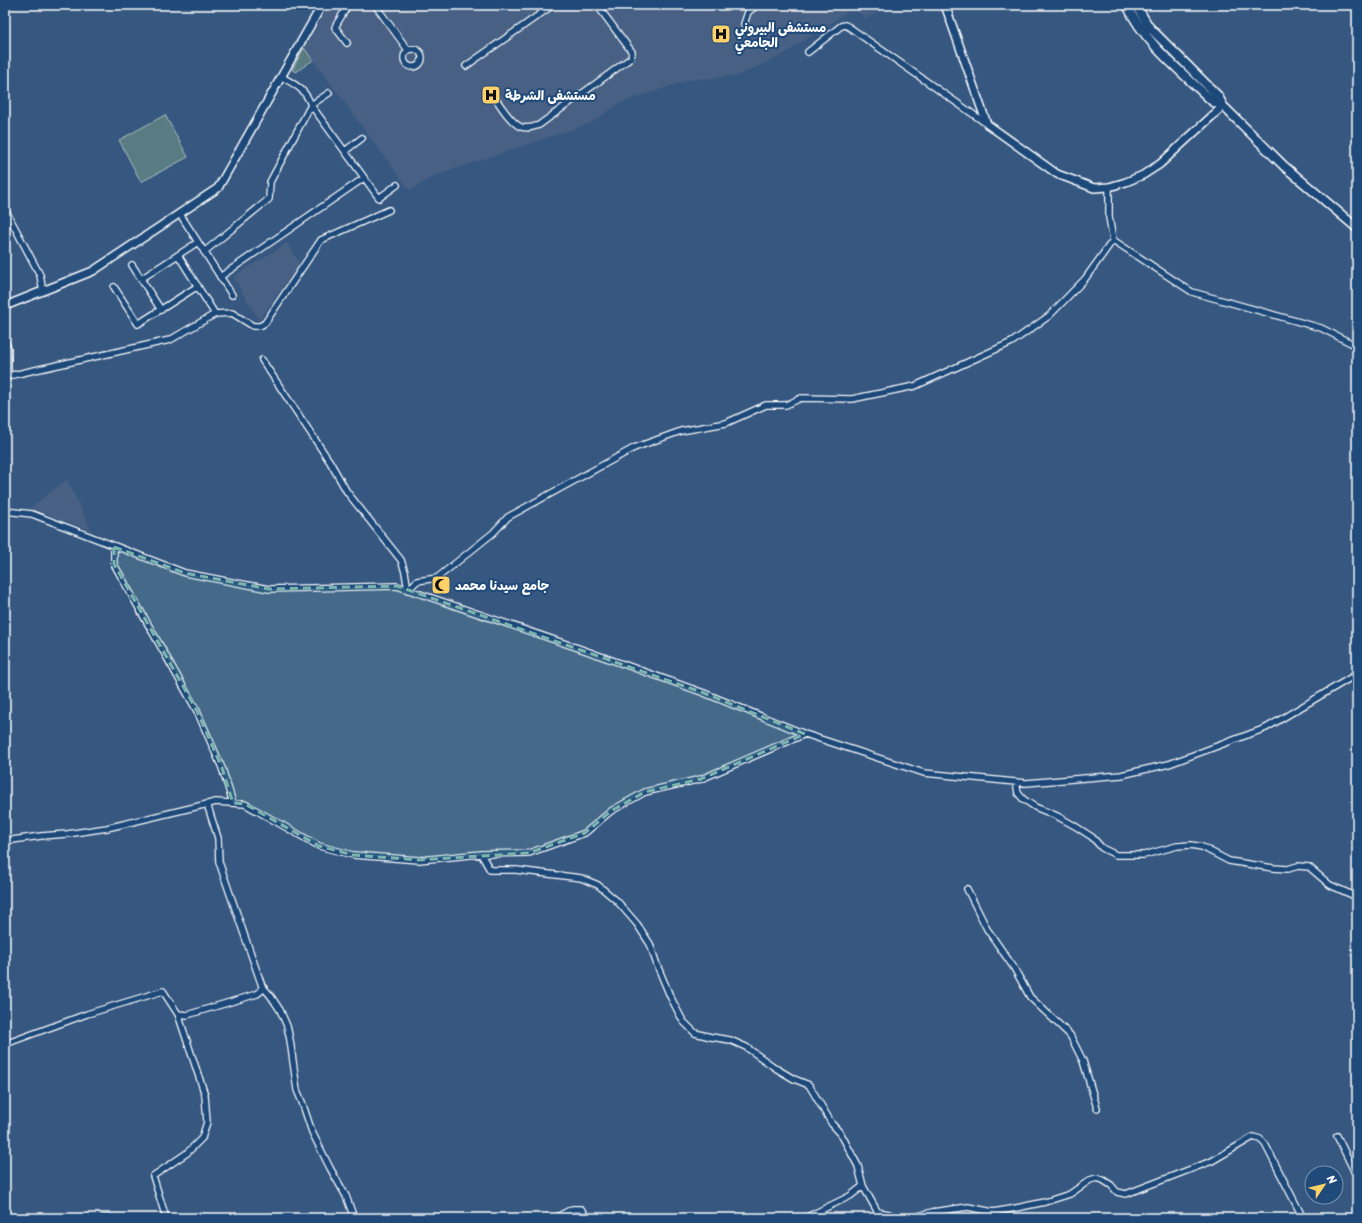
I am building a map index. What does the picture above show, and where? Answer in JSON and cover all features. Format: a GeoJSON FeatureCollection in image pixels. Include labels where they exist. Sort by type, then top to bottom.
{"type":"FeatureCollection","features":[{"type":"Feature","properties":{"kind":"main road"},"geometry":{"type":"LineString","coordinates":[[1127,5],[1144,32],[1156,47],[1213,102],[1223,106]]}},
{"type":"Feature","properties":{"kind":"main road"},"geometry":{"type":"LineString","coordinates":[[1136,5],[1149,27],[1218,96],[1223,106],[1284,166],[1357,228]]}},
{"type":"Feature","properties":{"kind":"street"},"geometry":{"type":"LineString","coordinates":[[5,306],[93,271],[218,188],[322,5]]}},
{"type":"Feature","properties":{"kind":"street"},"geometry":{"type":"LineString","coordinates":[[347,43],[335,27],[348,5]]}},
{"type":"Feature","properties":{"kind":"street"},"geometry":{"type":"LineString","coordinates":[[375,5],[408,50]]}},
{"type":"Feature","properties":{"kind":"street"},"geometry":{"type":"LineString","coordinates":[[466,66],[554,5]]}},
{"type":"Feature","properties":{"kind":"street"},"geometry":{"type":"LineString","coordinates":[[494,96],[512,120],[521,127],[530,128],[539,124],[631,58],[632,52],[597,5]]}},
{"type":"Feature","properties":{"kind":"street"},"geometry":{"type":"LineString","coordinates":[[744,24],[748,12],[757,5]]}},
{"type":"Feature","properties":{"kind":"street"},"geometry":{"type":"LineString","coordinates":[[945,5],[987,124]]}},
{"type":"Feature","properties":{"kind":"street"},"geometry":{"type":"LineString","coordinates":[[808,52],[841,26],[845,25],[1057,174],[1094,188],[1109,187],[1143,175],[1160,164],[1223,106]]}},
{"type":"Feature","properties":{"kind":"street"},"geometry":{"type":"LineString","coordinates":[[282,77],[303,90],[311,105],[379,198],[397,185]]}},
{"type":"Feature","properties":{"kind":"street"},"geometry":{"type":"LineString","coordinates":[[204,252],[269,199],[270,182],[311,105],[328,93]]}},
{"type":"Feature","properties":{"kind":"street"},"geometry":{"type":"LineString","coordinates":[[345,151],[362,138]]}},
{"type":"Feature","properties":{"kind":"street"},"geometry":{"type":"LineString","coordinates":[[220,277],[364,178]]}},
{"type":"Feature","properties":{"kind":"street"},"geometry":{"type":"LineString","coordinates":[[408,590],[417,581],[437,578],[464,558],[493,533],[508,517],[634,448],[681,431],[726,423],[766,405],[786,405],[801,398],[852,399],[915,386],[1012,342],[1049,316],[1075,290],[1085,279],[1113,240],[1109,217],[1109,187]]}},
{"type":"Feature","properties":{"kind":"street"},"geometry":{"type":"LineString","coordinates":[[5,209],[40,275],[43,292]]}},
{"type":"Feature","properties":{"kind":"street"},"geometry":{"type":"LineString","coordinates":[[5,341],[8,348],[6,377],[170,340],[215,314],[232,313],[253,326],[260,326],[265,323],[321,240],[388,210]]}},
{"type":"Feature","properties":{"kind":"street"},"geometry":{"type":"LineString","coordinates":[[180,214],[232,295]]}},
{"type":"Feature","properties":{"kind":"street"},"geometry":{"type":"LineString","coordinates":[[1113,240],[1192,292],[1321,328],[1357,346]]}},
{"type":"Feature","properties":{"kind":"street"},"geometry":{"type":"LineString","coordinates":[[141,279],[198,242]]}},
{"type":"Feature","properties":{"kind":"street"},"geometry":{"type":"LineString","coordinates":[[178,255],[215,314]]}},
{"type":"Feature","properties":{"kind":"street"},"geometry":{"type":"LineString","coordinates":[[132,265],[161,310]]}},
{"type":"Feature","properties":{"kind":"street"},"geometry":{"type":"LineString","coordinates":[[114,287],[138,324],[198,286]]}},
{"type":"Feature","properties":{"kind":"street"},"geometry":{"type":"LineString","coordinates":[[262,360],[330,462],[346,492],[401,560],[408,590]]}},
{"type":"Feature","properties":{"kind":"street"},"geometry":{"type":"LineString","coordinates":[[5,511],[32,514],[185,574],[269,589],[397,586],[704,693],[805,734],[924,773],[1026,783],[1121,775],[1169,764],[1266,728],[1357,674]]}},
{"type":"Feature","properties":{"kind":"street"},"geometry":{"type":"LineString","coordinates":[[114,547],[114,564],[197,711],[222,768],[233,803]]}},
{"type":"Feature","properties":{"kind":"street"},"geometry":{"type":"LineString","coordinates":[[5,841],[107,828],[216,802],[245,804],[319,846],[353,855],[419,860],[481,854],[529,853],[585,833],[611,811],[645,792],[701,779],[805,734]]}},
{"type":"Feature","properties":{"kind":"street"},"geometry":{"type":"LineString","coordinates":[[1016,782],[1018,793],[1023,799],[1035,807],[1058,816],[1075,826],[1092,837],[1102,848],[1116,855],[1144,855],[1177,846],[1191,845],[1202,847],[1229,861],[1273,868],[1288,869],[1298,866],[1309,867],[1330,884],[1357,897]]}},
{"type":"Feature","properties":{"kind":"street"},"geometry":{"type":"LineString","coordinates":[[207,804],[218,838],[219,862],[262,986],[280,1010],[287,1026],[297,1090],[315,1138],[346,1196],[354,1218]]}},
{"type":"Feature","properties":{"kind":"street"},"geometry":{"type":"LineString","coordinates":[[481,854],[490,870],[516,870],[581,878],[598,885],[617,901],[637,924],[650,944],[670,996],[683,1021],[695,1033],[730,1040],[746,1047],[777,1069],[794,1079],[809,1085],[832,1124],[841,1134],[858,1166],[863,1186],[881,1218]]}},
{"type":"Feature","properties":{"kind":"street"},"geometry":{"type":"LineString","coordinates":[[967,889],[987,929],[1014,968],[1030,997],[1070,1035],[1083,1061],[1097,1108]]}},
{"type":"Feature","properties":{"kind":"street"},"geometry":{"type":"LineString","coordinates":[[178,1014],[186,1015],[257,994],[261,991],[262,986]]}},
{"type":"Feature","properties":{"kind":"street"},"geometry":{"type":"LineString","coordinates":[[5,1044],[88,1014],[163,991],[178,1014],[205,1095],[207,1122],[202,1138],[187,1154],[153,1176],[166,1218]]}},
{"type":"Feature","properties":{"kind":"street"},"geometry":{"type":"LineString","coordinates":[[1337,1136],[1357,1177]]}},
{"type":"Feature","properties":{"kind":"street"},"geometry":{"type":"LineString","coordinates":[[912,1218],[932,1212],[968,1207],[993,1212],[1044,1202],[1070,1194],[1090,1180],[1097,1178],[1103,1180],[1117,1192],[1126,1194],[1212,1161],[1253,1138],[1260,1139],[1264,1144],[1303,1218]]}},
{"type":"Feature","properties":{"kind":"street"},"geometry":{"type":"LineString","coordinates":[[805,1218],[850,1196],[863,1186]]}},
{"type":"Feature","properties":{"kind":"street"},"geometry":{"type":"LineString","coordinates":[[554,1218],[572,1209],[581,1209],[588,1218]]}},
{"type":"Feature","properties":{"kind":"street"},"geometry":{"type":"LineString","coordinates":[[878,1212],[889,1214],[896,1218]]}},
{"type":"Feature","properties":{"kind":"street"},"geometry":{"type":"LineString","coordinates":[[104,1218],[109,1218]]}},
{"type":"Feature","properties":{"kind":"highlighted area"},"geometry":{"type":"Polygon","coordinates":[[[114,547],[185,573],[269,589],[397,586],[704,693],[805,734],[701,779],[645,792],[611,811],[585,833],[529,853],[419,860],[353,855],[319,846],[245,804],[233,803],[222,768],[197,711],[114,564],[114,547]]]}},
{"type":"Feature","properties":{"kind":"shaded area","name":"مستشفى الشرطة"},"geometry":{"type":"Polygon","coordinates":[[[329,5],[887,5],[867,19],[853,8],[783,55],[737,76],[689,80],[620,103],[591,123],[434,176],[410,191],[304,48],[329,5]]]}},
{"type":"Feature","properties":{"kind":"shaded area"},"geometry":{"type":"Polygon","coordinates":[[[287,243],[300,264],[259,320],[233,277],[287,243]]]}},
{"type":"Feature","properties":{"kind":"shaded area"},"geometry":{"type":"Polygon","coordinates":[[[67,479],[92,531],[30,508],[67,479]]]}},
{"type":"Feature","properties":{"kind":"green space"},"geometry":{"type":"Polygon","coordinates":[[[304,48],[313,60],[296,72],[292,70],[304,48]]]}},
{"type":"Feature","properties":{"kind":"green space"},"geometry":{"type":"Polygon","coordinates":[[[165,115],[188,157],[141,182],[119,140],[165,115]]]}},
{"type":"Feature","properties":{"kind":"place","name":"مستشفى البيروني الجامعي"},"geometry":{"type":"Point","coordinates":[721,34]}},
{"type":"Feature","properties":{"kind":"place","name":"مستشفى الشرطة"},"geometry":{"type":"Point","coordinates":[491,95]}},
{"type":"Feature","properties":{"kind":"place","name":"جامع سيدنا محمد"},"geometry":{"type":"Point","coordinates":[441,585]}}]}
